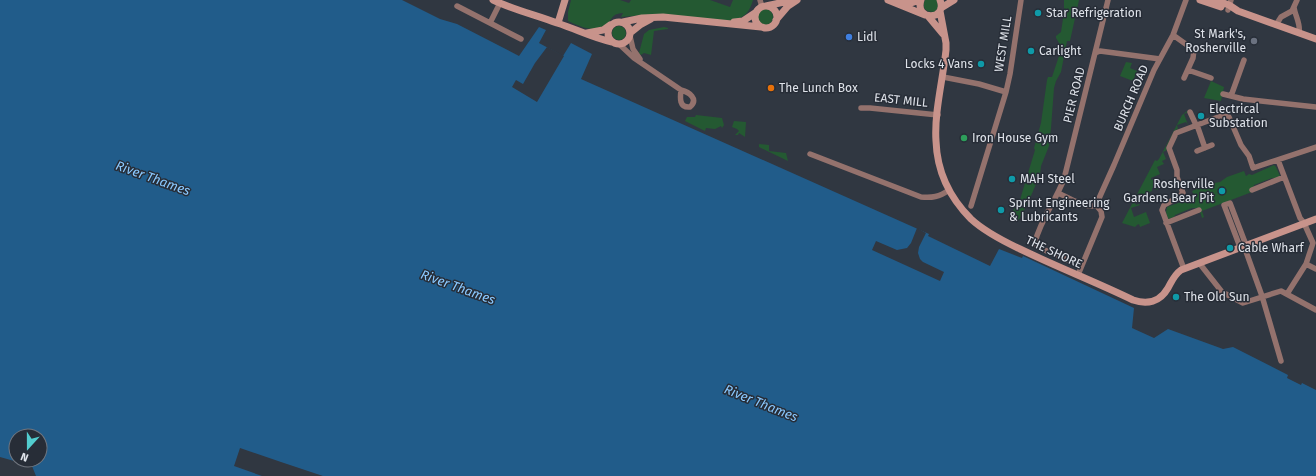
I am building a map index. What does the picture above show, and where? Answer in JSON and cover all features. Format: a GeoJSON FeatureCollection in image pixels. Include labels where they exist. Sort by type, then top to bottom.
{"type":"FeatureCollection","features":[{"type":"Feature","properties":{"kind":"street"},"geometry":{"type":"LineString","coordinates":[[558,23],[565,0]]}},
{"type":"Feature","properties":{"kind":"street"},"geometry":{"type":"LineString","coordinates":[[583,33],[604,30],[616,22],[642,18],[674,18],[722,22],[743,26],[770,27],[788,6],[796,0]]}},
{"type":"Feature","properties":{"kind":"street"},"geometry":{"type":"LineString","coordinates":[[722,22],[743,21],[755,13],[763,4],[796,0]]}},
{"type":"Feature","properties":{"kind":"street"},"geometry":{"type":"LineString","coordinates":[[888,0],[927,15],[934,16],[954,0]]}},
{"type":"Feature","properties":{"kind":"street"},"geometry":{"type":"LineString","coordinates":[[896,2],[911,3],[920,0],[920,8],[945,38]]}},
{"type":"Feature","properties":{"kind":"street","name":"THE SHORE"},"geometry":{"type":"LineString","coordinates":[[940,0],[946,50],[936,140],[938,160],[949,190],[958,204],[972,220],[997,238],[1139,302],[1151,303],[1165,293],[1174,275],[1184,269]]}},
{"type":"Feature","properties":{"kind":"street","name":"WEST MILL"},"geometry":{"type":"LineString","coordinates":[[971,206],[1006,92],[1021,0]]}},
{"type":"Feature","properties":{"kind":"street","name":"PIER ROAD"},"geometry":{"type":"LineString","coordinates":[[1081,266],[1040,248],[1037,246],[1036,242],[1051,204],[1064,179],[1108,0]]}},
{"type":"Feature","properties":{"kind":"street","name":"BURCH ROAD"},"geometry":{"type":"LineString","coordinates":[[1096,204],[1160,59],[1173,35],[1186,0]]}},
{"type":"Feature","properties":{"kind":"street"},"geometry":{"type":"LineString","coordinates":[[1200,0],[1230,5]]}},
{"type":"Feature","properties":{"kind":"street"},"geometry":{"type":"LineString","coordinates":[[1215,0],[1230,5],[1238,11],[1316,39]]}},
{"type":"Feature","properties":{"kind":"street"},"geometry":{"type":"LineString","coordinates":[[1276,25],[1281,18],[1289,14],[1297,0]]}},
{"type":"Feature","properties":{"kind":"street"},"geometry":{"type":"LineString","coordinates":[[490,23],[497,2],[599,39],[616,43],[626,42],[630,35],[640,25],[653,18]]}},
{"type":"Feature","properties":{"kind":"street"},"geometry":{"type":"LineString","coordinates":[[763,4],[775,11],[776,20]]}},
{"type":"Feature","properties":{"kind":"street"},"geometry":{"type":"LineString","coordinates":[[457,6],[521,39]]}},
{"type":"Feature","properties":{"kind":"street"},"geometry":{"type":"LineString","coordinates":[[1294,7],[1295,16],[1300,29],[1299,33]]}},
{"type":"Feature","properties":{"kind":"street"},"geometry":{"type":"LineString","coordinates":[[755,13],[755,20],[761,27]]}},
{"type":"Feature","properties":{"kind":"street"},"geometry":{"type":"LineString","coordinates":[[623,22],[629,27],[633,49],[642,63]]}},
{"type":"Feature","properties":{"kind":"street"},"geometry":{"type":"LineString","coordinates":[[610,26],[608,36],[634,58],[681,90]]}},
{"type":"Feature","properties":{"kind":"street"},"geometry":{"type":"LineString","coordinates":[[1173,35],[1194,50],[1193,58],[1184,78]]}},
{"type":"Feature","properties":{"kind":"street"},"geometry":{"type":"LineString","coordinates":[[1095,53],[1100,52],[1160,59]]}},
{"type":"Feature","properties":{"kind":"street"},"geometry":{"type":"LineString","coordinates":[[1231,96],[1244,60]]}},
{"type":"Feature","properties":{"kind":"street"},"geometry":{"type":"LineString","coordinates":[[1188,70],[1211,78]]}},
{"type":"Feature","properties":{"kind":"street","name":"WEST MILL"},"geometry":{"type":"LineString","coordinates":[[943,77],[980,84],[1006,92]]}},
{"type":"Feature","properties":{"kind":"street"},"geometry":{"type":"LineString","coordinates":[[1223,94],[1243,99],[1316,107]]}},
{"type":"Feature","properties":{"kind":"street","name":"EAST MILL"},"geometry":{"type":"LineString","coordinates":[[861,108],[938,115]]}},
{"type":"Feature","properties":{"kind":"street"},"geometry":{"type":"LineString","coordinates":[[1190,112],[1206,148]]}},
{"type":"Feature","properties":{"kind":"street"},"geometry":{"type":"LineString","coordinates":[[1316,147],[1253,168],[1230,118],[1222,116],[1196,125],[1176,133],[1168,147],[1177,170],[1177,177],[1183,193],[1162,206],[1166,223],[1184,269],[1316,218]]}},
{"type":"Feature","properties":{"kind":"street"},"geometry":{"type":"LineString","coordinates":[[1197,151],[1212,145]]}},
{"type":"Feature","properties":{"kind":"street"},"geometry":{"type":"LineString","coordinates":[[810,154],[921,197],[937,197],[949,190]]}},
{"type":"Feature","properties":{"kind":"street"},"geometry":{"type":"LineString","coordinates":[[1278,160],[1300,218],[1304,223],[1313,243],[1306,264],[1287,294]]}},
{"type":"Feature","properties":{"kind":"street"},"geometry":{"type":"LineString","coordinates":[[1252,190],[1284,177]]}},
{"type":"Feature","properties":{"kind":"street"},"geometry":{"type":"LineString","coordinates":[[1058,193],[1087,206],[1093,206],[1096,204],[1101,211],[1102,217],[1078,275]]}},
{"type":"Feature","properties":{"kind":"street"},"geometry":{"type":"LineString","coordinates":[[1243,246],[1224,205],[1230,203],[1243,246],[1262,296],[1281,361]]}},
{"type":"Feature","properties":{"kind":"street"},"geometry":{"type":"LineString","coordinates":[[1166,223],[1199,210]]}},
{"type":"Feature","properties":{"kind":"street"},"geometry":{"type":"LineString","coordinates":[[1200,264],[1222,292],[1243,302],[1282,291],[1316,310]]}},
{"type":"Feature","properties":{"kind":"street"},"geometry":{"type":"LineString","coordinates":[[1306,264],[1316,269]]}},
{"type":"Feature","properties":{"kind":"green space"},"geometry":{"type":"Polygon","coordinates":[[[571,0],[620,0],[629,3],[631,0],[710,0],[730,7],[733,0],[753,0],[746,14],[733,21],[645,15],[621,17],[623,13],[614,15],[602,28],[592,29],[582,27],[568,21],[568,12],[571,0]]]}},
{"type":"Feature","properties":{"kind":"green space"},"geometry":{"type":"Polygon","coordinates":[[[925,0],[937,0],[938,8],[934,12],[925,9],[925,0]]]}},
{"type":"Feature","properties":{"kind":"green space"},"geometry":{"type":"Polygon","coordinates":[[[1064,0],[1079,0],[1070,41],[1067,41],[1061,72],[1054,88],[1049,146],[1041,166],[1040,175],[1027,205],[1018,221],[1013,219],[1011,213],[1019,203],[1035,150],[1034,148],[1041,123],[1047,80],[1048,77],[1052,77],[1060,53],[1059,43],[1056,36],[1061,32],[1064,0]]]}},
{"type":"Feature","properties":{"kind":"green space"},"geometry":{"type":"Polygon","coordinates":[[[765,9],[772,14],[773,17],[768,24],[765,25],[758,20],[757,17],[762,10],[765,9]]]}},
{"type":"Feature","properties":{"kind":"green space"},"geometry":{"type":"Polygon","coordinates":[[[619,26],[624,28],[626,33],[624,38],[619,40],[614,38],[612,33],[614,28],[619,26]]]}},
{"type":"Feature","properties":{"kind":"green space"},"geometry":{"type":"Polygon","coordinates":[[[664,27],[668,29],[654,31],[651,55],[644,53],[641,55],[639,53],[644,34],[649,30],[664,27]]]}},
{"type":"Feature","properties":{"kind":"green space"},"geometry":{"type":"Polygon","coordinates":[[[1126,62],[1132,63],[1130,68],[1137,71],[1133,81],[1120,76],[1126,62]]]}},
{"type":"Feature","properties":{"kind":"green space"},"geometry":{"type":"Polygon","coordinates":[[[1211,81],[1224,87],[1221,101],[1204,98],[1211,81]]]}},
{"type":"Feature","properties":{"kind":"green space"},"geometry":{"type":"Polygon","coordinates":[[[1187,111],[1188,112],[1184,114],[1188,125],[1186,122],[1177,125],[1178,129],[1174,131],[1166,147],[1167,150],[1163,152],[1166,159],[1162,161],[1164,164],[1157,167],[1160,174],[1151,178],[1151,180],[1155,178],[1159,189],[1155,190],[1152,188],[1152,191],[1137,197],[1138,200],[1134,201],[1136,205],[1140,205],[1131,208],[1134,217],[1146,212],[1150,223],[1140,227],[1139,224],[1135,227],[1122,223],[1155,160],[1157,161],[1159,159],[1182,115],[1187,111]]]}},
{"type":"Feature","properties":{"kind":"green space"},"geometry":{"type":"Polygon","coordinates":[[[696,115],[722,118],[724,125],[722,128],[721,126],[715,129],[706,128],[705,131],[685,121],[687,117],[695,117],[696,115]]]}},
{"type":"Feature","properties":{"kind":"green space"},"geometry":{"type":"Polygon","coordinates":[[[734,121],[746,122],[745,137],[739,133],[738,135],[735,135],[739,131],[732,127],[734,121]]]}},
{"type":"Feature","properties":{"kind":"green space"},"geometry":{"type":"Polygon","coordinates":[[[759,144],[769,145],[769,151],[786,153],[788,161],[759,147],[759,144]]]}},
{"type":"Feature","properties":{"kind":"green space"},"geometry":{"type":"Polygon","coordinates":[[[1274,165],[1280,176],[1254,185],[1252,192],[1202,211],[1204,217],[1202,218],[1199,208],[1192,208],[1168,219],[1166,212],[1167,207],[1194,196],[1192,191],[1209,184],[1220,182],[1227,177],[1244,171],[1246,176],[1249,174],[1252,175],[1274,165]]]}},
{"type":"Feature","properties":{"kind":"water","name":"River Thames"},"geometry":{"type":"Polygon","coordinates":[[[0,0],[402,0],[440,19],[457,24],[519,56],[539,27],[546,30],[539,43],[563,56],[571,43],[592,54],[581,79],[929,234],[928,236],[990,266],[999,249],[1022,258],[1023,256],[1134,308],[1132,328],[1154,338],[1168,329],[1223,349],[1233,347],[1288,375],[1287,378],[1316,390],[1316,476],[36,476],[33,468],[48,468],[48,428],[8,428],[8,459],[0,457],[0,0]]]}},
{"type":"Feature","properties":{"kind":"pier"},"geometry":{"type":"Polygon","coordinates":[[[547,47],[564,56],[537,102],[512,87],[516,80],[523,84],[535,63],[547,47]]]}},
{"type":"Feature","properties":{"kind":"pier"},"geometry":{"type":"Polygon","coordinates":[[[917,228],[926,233],[919,247],[918,253],[920,259],[923,262],[944,272],[940,281],[872,250],[876,241],[897,250],[907,248],[911,243],[917,228]]]}},
{"type":"Feature","properties":{"kind":"pier"},"geometry":{"type":"Polygon","coordinates":[[[240,448],[323,476],[262,476],[234,466],[240,448]]]}},
{"type":"Feature","properties":{"kind":"place","name":"Star Refrigeration"},"geometry":{"type":"Point","coordinates":[1038,13]}},
{"type":"Feature","properties":{"kind":"place","name":"Lidl"},"geometry":{"type":"Point","coordinates":[849,37]}},
{"type":"Feature","properties":{"kind":"place","name":"St Mark's, Rosherville"},"geometry":{"type":"Point","coordinates":[1254,41]}},
{"type":"Feature","properties":{"kind":"place","name":"Carlight"},"geometry":{"type":"Point","coordinates":[1031,51]}},
{"type":"Feature","properties":{"kind":"place","name":"Locks 4 Vans"},"geometry":{"type":"Point","coordinates":[981,64]}},
{"type":"Feature","properties":{"kind":"place","name":"The Lunch Box"},"geometry":{"type":"Point","coordinates":[771,88]}},
{"type":"Feature","properties":{"kind":"place","name":"Electrical Substation"},"geometry":{"type":"Point","coordinates":[1201,116]}},
{"type":"Feature","properties":{"kind":"place","name":"Iron House Gym"},"geometry":{"type":"Point","coordinates":[964,138]}},
{"type":"Feature","properties":{"kind":"place","name":"MAH Steel"},"geometry":{"type":"Point","coordinates":[1012,179]}},
{"type":"Feature","properties":{"kind":"place","name":"Rosherville Gardens Bear Pit"},"geometry":{"type":"Point","coordinates":[1222,191]}},
{"type":"Feature","properties":{"kind":"place","name":"Sprint Engineering & Lubricants"},"geometry":{"type":"Point","coordinates":[1001,210]}},
{"type":"Feature","properties":{"kind":"place","name":"Cable Wharf"},"geometry":{"type":"Point","coordinates":[1230,248]}},
{"type":"Feature","properties":{"kind":"place","name":"The Old Sun"},"geometry":{"type":"Point","coordinates":[1176,297]}}]}
